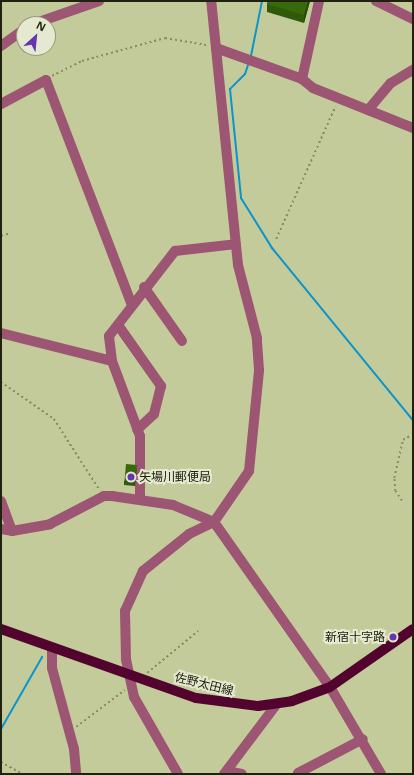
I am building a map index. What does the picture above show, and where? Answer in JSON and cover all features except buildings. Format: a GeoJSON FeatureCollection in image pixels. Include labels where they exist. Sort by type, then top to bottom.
{"type":"FeatureCollection","features":[{"type":"Feature","properties":{"kind":"main road","name":"佐野太田線"},"geometry":{"type":"LineString","coordinates":[[1,629],[52,649],[145,681],[211,702],[237,706],[276,705],[330,687],[413,630]]}},
{"type":"Feature","properties":{"kind":"street"},"geometry":{"type":"LineString","coordinates":[[56,16],[99,1]]}},
{"type":"Feature","properties":{"kind":"street"},"geometry":{"type":"LineString","coordinates":[[178,774],[138,708],[129,675],[124,620],[136,580],[154,559],[214,522],[251,465],[257,391],[257,338],[242,283],[236,244],[211,1]]}},
{"type":"Feature","properties":{"kind":"street"},"geometry":{"type":"LineString","coordinates":[[302,79],[319,1]]}},
{"type":"Feature","properties":{"kind":"street"},"geometry":{"type":"LineString","coordinates":[[376,1],[413,19]]}},
{"type":"Feature","properties":{"kind":"street"},"geometry":{"type":"LineString","coordinates":[[1,46],[16,35]]}},
{"type":"Feature","properties":{"kind":"street"},"geometry":{"type":"LineString","coordinates":[[216,48],[302,79],[313,88],[413,128]]}},
{"type":"Feature","properties":{"kind":"street"},"geometry":{"type":"LineString","coordinates":[[368,110],[391,83],[413,70]]}},
{"type":"Feature","properties":{"kind":"street"},"geometry":{"type":"LineString","coordinates":[[1,104],[46,80],[132,305]]}},
{"type":"Feature","properties":{"kind":"street"},"geometry":{"type":"LineString","coordinates":[[140,499],[140,436],[112,361],[109,336],[144,287],[175,251],[236,244]]}},
{"type":"Feature","properties":{"kind":"street"},"geometry":{"type":"LineString","coordinates":[[144,287],[182,341]]}},
{"type":"Feature","properties":{"kind":"street"},"geometry":{"type":"LineString","coordinates":[[118,325],[161,386],[154,414],[137,430]]}},
{"type":"Feature","properties":{"kind":"street"},"geometry":{"type":"LineString","coordinates":[[1,333],[112,361]]}},
{"type":"Feature","properties":{"kind":"street"},"geometry":{"type":"LineString","coordinates":[[1,529],[12,531],[50,524],[104,496],[140,499],[189,510],[214,522],[230,540],[330,687],[363,739],[381,774]]}},
{"type":"Feature","properties":{"kind":"street"},"geometry":{"type":"LineString","coordinates":[[1,501],[12,531]]}},
{"type":"Feature","properties":{"kind":"street"},"geometry":{"type":"LineString","coordinates":[[52,649],[52,668],[69,730],[76,774]]}},
{"type":"Feature","properties":{"kind":"street"},"geometry":{"type":"LineString","coordinates":[[225,773],[276,705]]}},
{"type":"Feature","properties":{"kind":"street"},"geometry":{"type":"LineString","coordinates":[[296,774],[363,739]]}},
{"type":"Feature","properties":{"kind":"street"},"geometry":{"type":"LineString","coordinates":[[225,773],[242,774]]}},
{"type":"Feature","properties":{"kind":"path"},"geometry":{"type":"LineString","coordinates":[[46,80],[82,61],[164,38],[216,48]]}},
{"type":"Feature","properties":{"kind":"path"},"geometry":{"type":"LineString","coordinates":[[276,239],[339,98]]}},
{"type":"Feature","properties":{"kind":"path"},"geometry":{"type":"LineString","coordinates":[[1,236],[10,233]]}},
{"type":"Feature","properties":{"kind":"path"},"geometry":{"type":"LineString","coordinates":[[1,382],[54,419],[104,496]]}},
{"type":"Feature","properties":{"kind":"path"},"geometry":{"type":"LineString","coordinates":[[402,501],[395,490],[394,478],[403,440],[413,434]]}},
{"type":"Feature","properties":{"kind":"path"},"geometry":{"type":"LineString","coordinates":[[145,681],[148,670],[198,631]]}},
{"type":"Feature","properties":{"kind":"path"},"geometry":{"type":"LineString","coordinates":[[69,730],[114,696],[126,690]]}},
{"type":"Feature","properties":{"kind":"path"},"geometry":{"type":"LineString","coordinates":[[1,762],[23,774]]}},
{"type":"Feature","properties":{"kind":"waterway"},"geometry":{"type":"LineString","coordinates":[[251,56],[262,1]]}},
{"type":"Feature","properties":{"kind":"waterway"},"geometry":{"type":"LineString","coordinates":[[248,65],[245,74],[230,89],[241,198],[272,248],[413,420]]}},
{"type":"Feature","properties":{"kind":"waterway"},"geometry":{"type":"LineString","coordinates":[[1,729],[42,657]]}},
{"type":"Feature","properties":{"kind":"place","name":"矢場川郵便局"},"geometry":{"type":"Point","coordinates":[131,477]}},
{"type":"Feature","properties":{"kind":"place","name":"新宿十字路"},"geometry":{"type":"Point","coordinates":[393,637]}}]}
